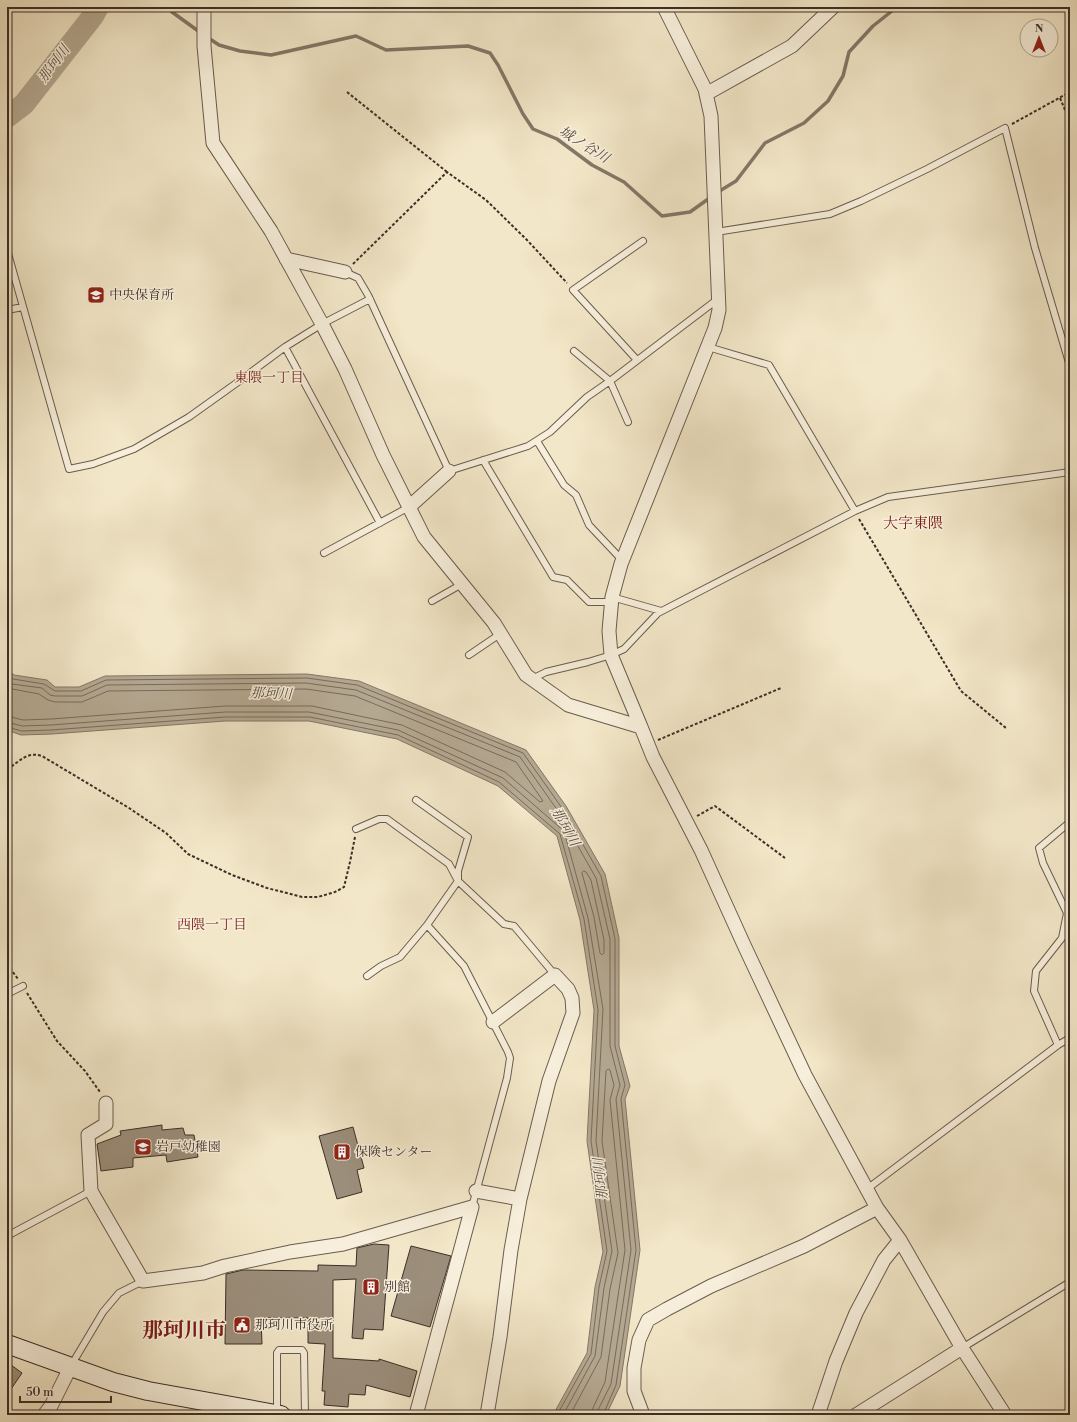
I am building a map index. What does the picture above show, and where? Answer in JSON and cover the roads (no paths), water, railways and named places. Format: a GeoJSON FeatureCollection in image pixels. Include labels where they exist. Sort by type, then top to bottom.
{"type":"FeatureCollection","features":[{"type":"Feature","properties":{"kind":"street"},"geometry":{"type":"LineString","coordinates":[[664,7],[694,65],[706,94],[711,116],[720,310],[708,347],[623,560],[612,599],[609,631],[611,655],[653,757],[701,850],[805,1075],[877,1208],[900,1240],[962,1348],[1005,1415]]}},
{"type":"Feature","properties":{"kind":"street"},"geometry":{"type":"LineString","coordinates":[[706,94],[792,46],[833,7]]}},
{"type":"Feature","properties":{"kind":"street"},"geometry":{"type":"LineString","coordinates":[[204,13],[204,46],[213,143],[271,231],[322,324],[383,455],[424,537],[494,623],[526,675],[568,705],[641,727]]}},
{"type":"Feature","properties":{"kind":"street"},"geometry":{"type":"LineString","coordinates":[[286,259],[345,272]]}},
{"type":"Feature","properties":{"kind":"street"},"geometry":{"type":"LineString","coordinates":[[409,507],[449,471]]}},
{"type":"Feature","properties":{"kind":"street"},"geometry":{"type":"LineString","coordinates":[[487,1415],[520,1199],[549,1081],[572,1013],[572,998],[568,989],[555,975],[493,1022]]}},
{"type":"Feature","properties":{"kind":"street"},"geometry":{"type":"LineString","coordinates":[[106,1103],[106,1124],[88,1135],[91,1191],[143,1281],[203,1273],[225,1266],[290,1252],[343,1244],[472,1207]]}},
{"type":"Feature","properties":{"kind":"street"},"geometry":{"type":"LineString","coordinates":[[476,1191],[520,1199]]}},
{"type":"Feature","properties":{"kind":"street"},"geometry":{"type":"LineString","coordinates":[[416,1415],[472,1207]]}},
{"type":"Feature","properties":{"kind":"street"},"geometry":{"type":"LineString","coordinates":[[642,1415],[634,1391],[634,1368],[639,1340],[648,1320],[711,1286],[804,1246],[877,1208]]}},
{"type":"Feature","properties":{"kind":"street"},"geometry":{"type":"LineString","coordinates":[[818,1415],[836,1361],[856,1313],[884,1260],[900,1240]]}},
{"type":"Feature","properties":{"kind":"street"},"geometry":{"type":"LineString","coordinates":[[7,1344],[114,1382],[148,1391],[279,1415]]}},
{"type":"Feature","properties":{"kind":"street"},"geometry":{"type":"LineString","coordinates":[[856,1415],[962,1348]]}},
{"type":"Feature","properties":{"kind":"street"},"geometry":{"type":"LineString","coordinates":[[44,1415],[51,1406],[71,1366]]}},
{"type":"Feature","properties":{"kind":"lane"},"geometry":{"type":"LineString","coordinates":[[716,232],[830,214],[861,202],[1006,128],[1035,248],[1070,366]]}},
{"type":"Feature","properties":{"kind":"lane"},"geometry":{"type":"LineString","coordinates":[[637,360],[573,290],[643,241]]}},
{"type":"Feature","properties":{"kind":"lane"},"geometry":{"type":"LineString","coordinates":[[7,250],[69,469],[93,464],[134,449],[189,417],[285,347],[322,324],[370,299]]}},
{"type":"Feature","properties":{"kind":"lane"},"geometry":{"type":"LineString","coordinates":[[345,272],[358,278],[370,299],[449,471],[528,446],[550,432],[587,397],[719,298]]}},
{"type":"Feature","properties":{"kind":"lane"},"geometry":{"type":"LineString","coordinates":[[7,310],[23,307]]}},
{"type":"Feature","properties":{"kind":"lane"},"geometry":{"type":"LineString","coordinates":[[285,347],[380,523]]}},
{"type":"Feature","properties":{"kind":"lane"},"geometry":{"type":"LineString","coordinates":[[708,347],[769,365],[855,511]]}},
{"type":"Feature","properties":{"kind":"lane"},"geometry":{"type":"LineString","coordinates":[[574,351],[610,381],[628,422]]}},
{"type":"Feature","properties":{"kind":"lane"},"geometry":{"type":"LineString","coordinates":[[537,440],[564,485],[576,495],[589,525],[623,560]]}},
{"type":"Feature","properties":{"kind":"lane"},"geometry":{"type":"LineString","coordinates":[[483,460],[553,577],[567,580],[589,602],[612,599],[661,611]]}},
{"type":"Feature","properties":{"kind":"lane"},"geometry":{"type":"LineString","coordinates":[[532,679],[546,672],[611,655],[624,649],[661,611],[855,511],[888,497],[1070,472]]}},
{"type":"Feature","properties":{"kind":"lane"},"geometry":{"type":"LineString","coordinates":[[324,553],[409,507]]}},
{"type":"Feature","properties":{"kind":"lane"},"geometry":{"type":"LineString","coordinates":[[432,601],[462,584]]}},
{"type":"Feature","properties":{"kind":"lane"},"geometry":{"type":"LineString","coordinates":[[469,655],[500,634]]}},
{"type":"Feature","properties":{"kind":"lane"},"geometry":{"type":"LineString","coordinates":[[367,976],[381,966],[400,957],[427,925],[458,881],[458,871],[468,837],[416,800]]}},
{"type":"Feature","properties":{"kind":"lane"},"geometry":{"type":"LineString","coordinates":[[356,829],[379,819],[387,819],[449,864],[458,881],[504,924],[514,926],[555,975]]}},
{"type":"Feature","properties":{"kind":"lane"},"geometry":{"type":"LineString","coordinates":[[1058,1045],[1034,991],[1036,971],[1062,938],[1067,913],[1043,863],[1040,848],[1070,822]]}},
{"type":"Feature","properties":{"kind":"lane"},"geometry":{"type":"LineString","coordinates":[[427,925],[464,966],[510,1058],[507,1078],[472,1207]]}},
{"type":"Feature","properties":{"kind":"lane"},"geometry":{"type":"LineString","coordinates":[[7,994],[23,986]]}},
{"type":"Feature","properties":{"kind":"lane"},"geometry":{"type":"LineString","coordinates":[[867,1189],[1058,1045],[1070,1038]]}},
{"type":"Feature","properties":{"kind":"lane"},"geometry":{"type":"LineString","coordinates":[[7,1236],[91,1191]]}},
{"type":"Feature","properties":{"kind":"lane"},"geometry":{"type":"LineString","coordinates":[[71,1366],[103,1312],[119,1294],[143,1281]]}},
{"type":"Feature","properties":{"kind":"lane"},"geometry":{"type":"LineString","coordinates":[[962,1348],[1070,1282]]}},
{"type":"Feature","properties":{"kind":"lane"},"geometry":{"type":"LineString","coordinates":[[279,1415],[277,1353],[279,1350],[302,1350],[304,1353],[305,1415]]}},
{"type":"Feature","properties":{"kind":"water"},"geometry":{"type":"Polygon","coordinates":[[[7,669],[14,675],[47,680],[55,687],[79,687],[105,676],[307,674],[359,681],[526,750],[566,806],[605,874],[619,938],[619,1046],[630,1086],[625,1099],[640,1250],[620,1386],[606,1415],[553,1415],[587,1353],[595,1287],[603,1252],[587,1141],[594,1010],[580,920],[557,836],[498,786],[397,739],[309,721],[225,721],[21,735],[7,730],[7,669]]]}},
{"type":"Feature","properties":{"kind":"waterway","name":"那珂川"},"geometry":{"type":"LineString","coordinates":[[7,117],[24,104],[93,16],[98,7]]}},
{"type":"Feature","properties":{"kind":"waterway","name":"城ノ谷川"},"geometry":{"type":"LineString","coordinates":[[170,7],[172,12],[201,33]]}},
{"type":"Feature","properties":{"kind":"waterway","name":"城ノ谷川"},"geometry":{"type":"LineString","coordinates":[[718,192],[736,181],[765,143],[804,123],[828,101],[843,76],[849,52],[873,26],[897,7]]}},
{"type":"Feature","properties":{"kind":"waterway","name":"城ノ谷川"},"geometry":{"type":"LineString","coordinates":[[207,37],[219,45],[240,51],[271,55],[356,36],[386,50],[468,46],[490,53],[498,65],[523,114],[533,129],[557,139],[592,165],[624,182],[662,216],[690,212],[711,197]]}},
{"type":"Feature","properties":{"kind":"place","name":"中央保育所"},"geometry":{"type":"Point","coordinates":[96,295]}},
{"type":"Feature","properties":{"kind":"place","name":"岩戸幼稚園"},"geometry":{"type":"Point","coordinates":[143,1147]}},
{"type":"Feature","properties":{"kind":"place","name":"保険センター"},"geometry":{"type":"Point","coordinates":[342,1152]}},
{"type":"Feature","properties":{"kind":"place","name":"別館"},"geometry":{"type":"Point","coordinates":[371,1287]}},
{"type":"Feature","properties":{"kind":"place","name":"那珂川市役所"},"geometry":{"type":"Point","coordinates":[242,1325]}},
{"type":"Feature","properties":{"kind":"district","name":"東隈一丁目"},"geometry":{"type":"Point","coordinates":[269,378]}},
{"type":"Feature","properties":{"kind":"district","name":"大字東隈"},"geometry":{"type":"Point","coordinates":[913,523]}},
{"type":"Feature","properties":{"kind":"district","name":"西隈一丁目"},"geometry":{"type":"Point","coordinates":[212,925]}},
{"type":"Feature","properties":{"kind":"district","name":"那珂川市"},"geometry":{"type":"Point","coordinates":[184,1331]}}]}
